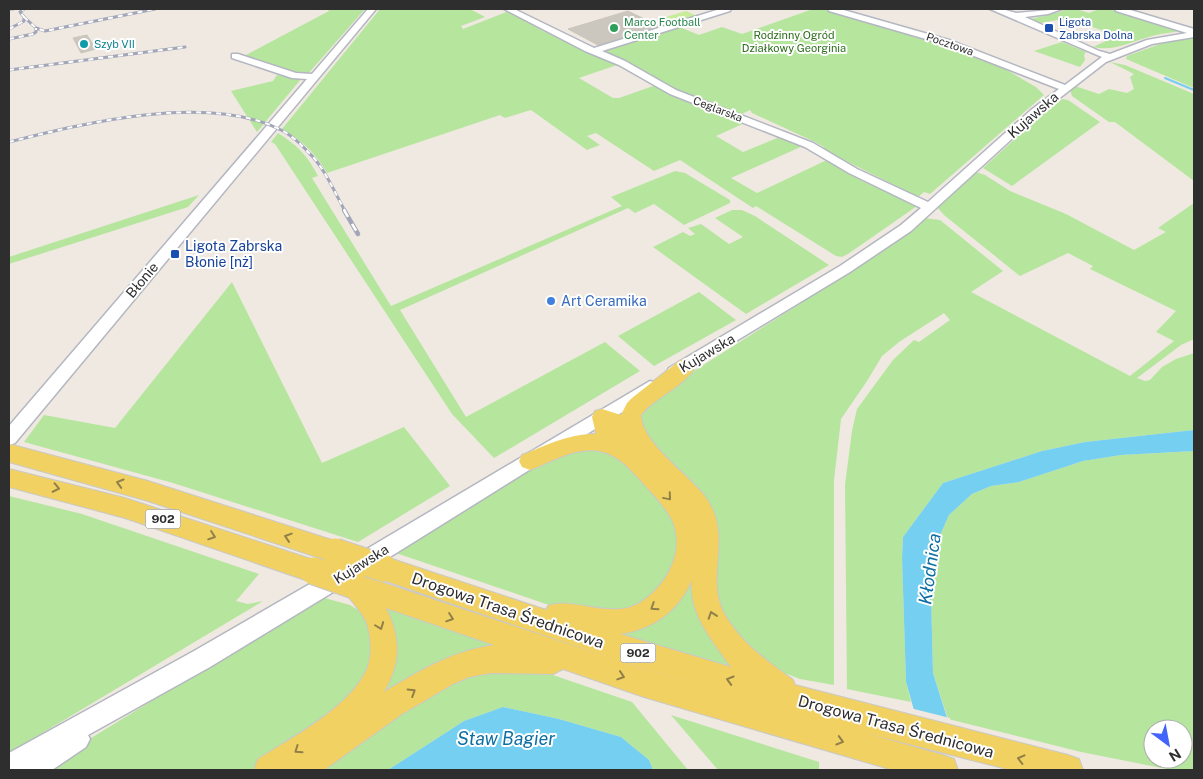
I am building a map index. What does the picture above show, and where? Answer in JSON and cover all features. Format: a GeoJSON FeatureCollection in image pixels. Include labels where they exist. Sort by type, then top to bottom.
{"type":"FeatureCollection","features":[{"type":"Feature","properties":{"kind":"main road"},"geometry":{"type":"LineString","coordinates":[[485,602],[591,622],[611,623],[634,619],[658,606],[674,590],[684,570],[689,534],[679,512],[643,457],[634,432],[632,414],[636,405],[662,387],[686,366]]}},
{"type":"Feature","properties":{"kind":"main road"},"geometry":{"type":"LineString","coordinates":[[602,417],[604,428],[685,489],[702,513],[707,526],[708,542],[704,584],[714,622],[744,661],[794,698]]}},
{"type":"Feature","properties":{"kind":"main road"},"geometry":{"type":"LineString","coordinates":[[530,461],[583,441],[599,441],[643,457]]}},
{"type":"Feature","properties":{"kind":"main road","name":"Drogowa Trasa Średnicowa"},"geometry":{"type":"LineString","coordinates":[[11,448],[335,552],[640,654],[939,739],[1068,770]]}},
{"type":"Feature","properties":{"kind":"main road","name":"Drogowa Trasa Średnicowa"},"geometry":{"type":"LineString","coordinates":[[9,478],[67,490],[129,508],[574,661],[943,770]]}},
{"type":"Feature","properties":{"kind":"main road"},"geometry":{"type":"LineString","coordinates":[[269,770],[351,711],[365,698],[381,673],[386,650],[381,626],[368,602],[354,585]]}},
{"type":"Feature","properties":{"kind":"main road"},"geometry":{"type":"LineString","coordinates":[[300,770],[410,693],[439,676],[456,669],[490,659],[574,661]]}},
{"type":"Feature","properties":{"kind":"street","name":"Błonie"},"geometry":{"type":"LineString","coordinates":[[11,448],[314,77],[372,9]]}},
{"type":"Feature","properties":{"kind":"street","name":"Ceglarska"},"geometry":{"type":"LineString","coordinates":[[510,9],[622,63],[673,92],[809,145],[853,171],[929,207]]}},
{"type":"Feature","properties":{"kind":"street"},"geometry":{"type":"LineString","coordinates":[[594,51],[728,9]]}},
{"type":"Feature","properties":{"kind":"street","name":"Pocztowa"},"geometry":{"type":"LineString","coordinates":[[832,9],[946,42],[1065,88]]}},
{"type":"Feature","properties":{"kind":"street"},"geometry":{"type":"LineString","coordinates":[[994,9],[1015,15],[1106,55]]}},
{"type":"Feature","properties":{"kind":"street"},"geometry":{"type":"LineString","coordinates":[[1015,15],[1058,9]]}},
{"type":"Feature","properties":{"kind":"street"},"geometry":{"type":"LineString","coordinates":[[1119,9],[1194,33]]}},
{"type":"Feature","properties":{"kind":"street","name":"Kujawska"},"geometry":{"type":"LineString","coordinates":[[9,766],[276,616],[881,246],[906,228],[1035,112],[1106,55],[1150,42],[1194,33]]}},
{"type":"Feature","properties":{"kind":"street"},"geometry":{"type":"LineString","coordinates":[[235,56],[292,75],[314,77]]}},
{"type":"Feature","properties":{"kind":"street","name":"Kujawska"},"geometry":{"type":"LineString","coordinates":[[30,770],[202,659]]}},
{"type":"Feature","properties":{"kind":"green space"},"geometry":{"type":"Polygon","coordinates":[[[327,9],[365,9],[307,75],[293,74],[244,56],[329,11],[327,9]]]}},
{"type":"Feature","properties":{"kind":"green space"},"geometry":{"type":"Polygon","coordinates":[[[380,9],[470,9],[485,17],[461,26],[463,29],[509,11],[543,31],[620,64],[579,78],[613,98],[619,98],[656,85],[747,122],[716,136],[743,152],[782,136],[805,145],[731,178],[757,193],[829,159],[862,181],[917,206],[848,254],[842,257],[836,256],[756,206],[753,208],[680,160],[654,171],[596,133],[587,136],[600,145],[587,150],[531,110],[505,118],[500,115],[327,173],[308,148],[282,129],[380,9]]]}},
{"type":"Feature","properties":{"kind":"green space","name":"Rodzinny Ogród Działkowy Georginia"},"geometry":{"type":"Polygon","coordinates":[[[813,9],[827,9],[955,47],[1005,69],[1036,87],[1044,95],[930,194],[924,192],[918,197],[822,149],[824,147],[815,142],[752,113],[750,110],[740,115],[679,92],[599,51],[677,26],[699,35],[722,27],[742,34],[813,9]]]}},
{"type":"Feature","properties":{"kind":"green space"},"geometry":{"type":"Polygon","coordinates":[[[1066,9],[1076,9],[1089,13],[1111,9],[1124,11],[1188,30],[1156,35],[1116,47],[1101,48],[1093,47],[1117,36],[1068,18],[1041,23],[1031,19],[1066,9]]]}},
{"type":"Feature","properties":{"kind":"green space"},"geometry":{"type":"Polygon","coordinates":[[[686,11],[697,16],[670,24],[659,19],[686,11]]]}},
{"type":"Feature","properties":{"kind":"green space"},"geometry":{"type":"Polygon","coordinates":[[[1194,37],[1194,88],[1126,59],[1127,56],[1160,44],[1194,37]]]}},
{"type":"Feature","properties":{"kind":"green space"},"geometry":{"type":"Polygon","coordinates":[[[1062,42],[1086,52],[1084,55],[1085,60],[1080,67],[1034,51],[1062,42]]]}},
{"type":"Feature","properties":{"kind":"green space"},"geometry":{"type":"Polygon","coordinates":[[[1110,62],[1125,65],[1194,94],[1194,181],[1115,122],[1109,122],[1072,96],[1070,90],[1075,86],[1099,94],[1109,89],[1127,93],[1134,89],[1130,77],[1134,74],[1110,62]]]}},
{"type":"Feature","properties":{"kind":"green space"},"geometry":{"type":"Polygon","coordinates":[[[277,75],[301,79],[257,132],[231,91],[273,81],[277,75]]]}},
{"type":"Feature","properties":{"kind":"green space"},"geometry":{"type":"Polygon","coordinates":[[[1058,100],[1068,100],[1100,122],[1012,186],[983,168],[1058,100]]]}},
{"type":"Feature","properties":{"kind":"green space"},"geometry":{"type":"Polygon","coordinates":[[[278,133],[291,142],[310,163],[318,176],[312,178],[391,306],[622,206],[611,197],[675,171],[685,173],[730,200],[730,203],[684,225],[654,204],[635,213],[628,208],[400,310],[466,417],[605,342],[640,371],[494,458],[452,414],[275,144],[271,142],[278,133]]]}},
{"type":"Feature","properties":{"kind":"green space"},"geometry":{"type":"Polygon","coordinates":[[[976,172],[985,175],[1010,191],[1066,214],[1134,250],[1166,232],[1158,228],[1194,203],[1194,339],[1181,345],[1137,378],[1145,381],[1150,380],[1162,367],[1176,359],[1194,353],[1194,430],[1085,442],[1042,451],[943,483],[903,537],[906,682],[911,702],[847,689],[845,485],[852,431],[857,409],[893,360],[914,340],[919,342],[950,320],[944,313],[899,342],[882,356],[841,419],[834,480],[834,685],[800,679],[774,669],[735,642],[639,434],[639,406],[883,251],[923,218],[940,220],[1003,271],[971,292],[1130,376],[1174,341],[1156,332],[1176,311],[1090,269],[1093,266],[1068,253],[1020,276],[944,215],[937,207],[976,172]]]}},
{"type":"Feature","properties":{"kind":"green space"},"geometry":{"type":"Polygon","coordinates":[[[199,195],[188,207],[9,264],[9,257],[199,195]]]}},
{"type":"Feature","properties":{"kind":"green space"},"geometry":{"type":"Polygon","coordinates":[[[732,210],[742,210],[755,216],[829,265],[746,314],[653,247],[683,232],[690,236],[695,234],[688,228],[701,224],[729,244],[743,237],[715,218],[732,210]]]}},
{"type":"Feature","properties":{"kind":"green space"},"geometry":{"type":"Polygon","coordinates":[[[232,282],[322,463],[404,427],[450,486],[358,542],[173,483],[24,442],[44,415],[115,428],[232,282]]]}},
{"type":"Feature","properties":{"kind":"green space"},"geometry":{"type":"Polygon","coordinates":[[[699,292],[736,320],[654,366],[618,336],[699,292]]]}},
{"type":"Feature","properties":{"kind":"green space"},"geometry":{"type":"Polygon","coordinates":[[[606,420],[614,424],[671,480],[690,504],[700,533],[698,596],[701,609],[711,632],[727,652],[747,669],[746,675],[611,633],[612,630],[635,624],[656,615],[673,601],[685,585],[693,566],[695,546],[691,524],[680,501],[611,430],[606,420]]]}},
{"type":"Feature","properties":{"kind":"green space"},"geometry":{"type":"Polygon","coordinates":[[[606,447],[668,503],[682,536],[674,578],[642,608],[587,615],[546,604],[393,552],[516,476],[560,453],[606,447]]]}},
{"type":"Feature","properties":{"kind":"green space"},"geometry":{"type":"Polygon","coordinates":[[[1194,451],[1194,770],[1167,769],[1193,769],[1193,719],[1143,719],[1143,764],[1081,752],[948,719],[933,673],[931,595],[941,533],[949,515],[972,494],[991,486],[1019,482],[1083,461],[1120,455],[1194,451]]]}},
{"type":"Feature","properties":{"kind":"green space"},"geometry":{"type":"Polygon","coordinates":[[[9,496],[82,514],[259,574],[236,601],[248,604],[263,601],[9,753],[9,496]]]}},
{"type":"Feature","properties":{"kind":"green space"},"geometry":{"type":"Polygon","coordinates":[[[321,597],[350,605],[363,613],[374,626],[377,661],[345,708],[256,770],[39,770],[321,597]]]}},
{"type":"Feature","properties":{"kind":"green space"},"geometry":{"type":"Polygon","coordinates":[[[388,608],[501,648],[390,697],[288,770],[280,770],[357,716],[384,612],[388,608]]]}},
{"type":"Feature","properties":{"kind":"green space"},"geometry":{"type":"Polygon","coordinates":[[[510,666],[550,674],[632,702],[688,770],[653,770],[649,760],[621,737],[559,719],[503,707],[464,721],[388,770],[315,770],[424,692],[457,675],[510,666]]]}},
{"type":"Feature","properties":{"kind":"green space"},"geometry":{"type":"Polygon","coordinates":[[[671,715],[819,762],[819,770],[718,770],[671,715]]]}},
{"type":"Feature","properties":{"kind":"water","name":"Kłodnica"},"geometry":{"type":"Polygon","coordinates":[[[1194,430],[1194,451],[1121,455],[1083,461],[1019,482],[991,486],[972,494],[949,515],[941,533],[931,595],[933,673],[960,759],[931,770],[906,682],[902,558],[903,537],[943,483],[1042,451],[1085,442],[1194,430]]]}},
{"type":"Feature","properties":{"kind":"water","name":"Staw Bagier"},"geometry":{"type":"Polygon","coordinates":[[[503,707],[559,719],[621,737],[649,760],[653,770],[388,770],[464,721],[503,707]]]}},
{"type":"Feature","properties":{"kind":"pier"},"geometry":{"type":"Polygon","coordinates":[[[910,708],[950,718],[967,770],[929,770],[910,708]]]}},
{"type":"Feature","properties":{"kind":"building","name":"Marco Football Center"},"geometry":{"type":"Polygon","coordinates":[[[628,11],[659,26],[598,45],[568,29],[628,11]]]}},
{"type":"Feature","properties":{"kind":"building","name":"Szyb VII"},"geometry":{"type":"Polygon","coordinates":[[[87,35],[96,49],[81,53],[73,38],[87,35]]]}},
{"type":"Feature","properties":{"kind":"waterway"},"geometry":{"type":"LineString","coordinates":[[1165,78],[1194,90]]}},
{"type":"Feature","properties":{"kind":"railway"},"geometry":{"type":"LineString","coordinates":[[24,9],[20,12],[24,17]]}},
{"type":"Feature","properties":{"kind":"railway"},"geometry":{"type":"LineString","coordinates":[[36,28],[45,31],[155,9]]}},
{"type":"Feature","properties":{"kind":"railway"},"geometry":{"type":"LineString","coordinates":[[9,29],[24,21],[24,17]]}},
{"type":"Feature","properties":{"kind":"railway"},"geometry":{"type":"LineString","coordinates":[[24,17],[36,28]]}},
{"type":"Feature","properties":{"kind":"railway"},"geometry":{"type":"LineString","coordinates":[[9,39],[33,34],[36,32],[36,28]]}},
{"type":"Feature","properties":{"kind":"railway"},"geometry":{"type":"LineString","coordinates":[[9,70],[185,47]]}},
{"type":"Feature","properties":{"kind":"railway"},"geometry":{"type":"LineString","coordinates":[[9,142],[74,127],[147,115],[184,112],[220,114],[253,119],[283,131],[303,147],[314,158],[329,180],[345,211]]}},
{"type":"Feature","properties":{"kind":"railway"},"geometry":{"type":"LineString","coordinates":[[344,210],[358,234]]}},
{"type":"Feature","properties":{"kind":"place","name":"Marco Football Center"},"geometry":{"type":"Point","coordinates":[614,28]}},
{"type":"Feature","properties":{"kind":"place","name":"Ligota Zabrska Dolna"},"geometry":{"type":"Point","coordinates":[1049,28]}},
{"type":"Feature","properties":{"kind":"place","name":"Szyb VII"},"geometry":{"type":"Point","coordinates":[84,44]}},
{"type":"Feature","properties":{"kind":"place","name":"Ligota Zabrska Błonie [nż]"},"geometry":{"type":"Point","coordinates":[175,254]}},
{"type":"Feature","properties":{"kind":"place","name":"Art Ceramika"},"geometry":{"type":"Point","coordinates":[551,301]}}]}
